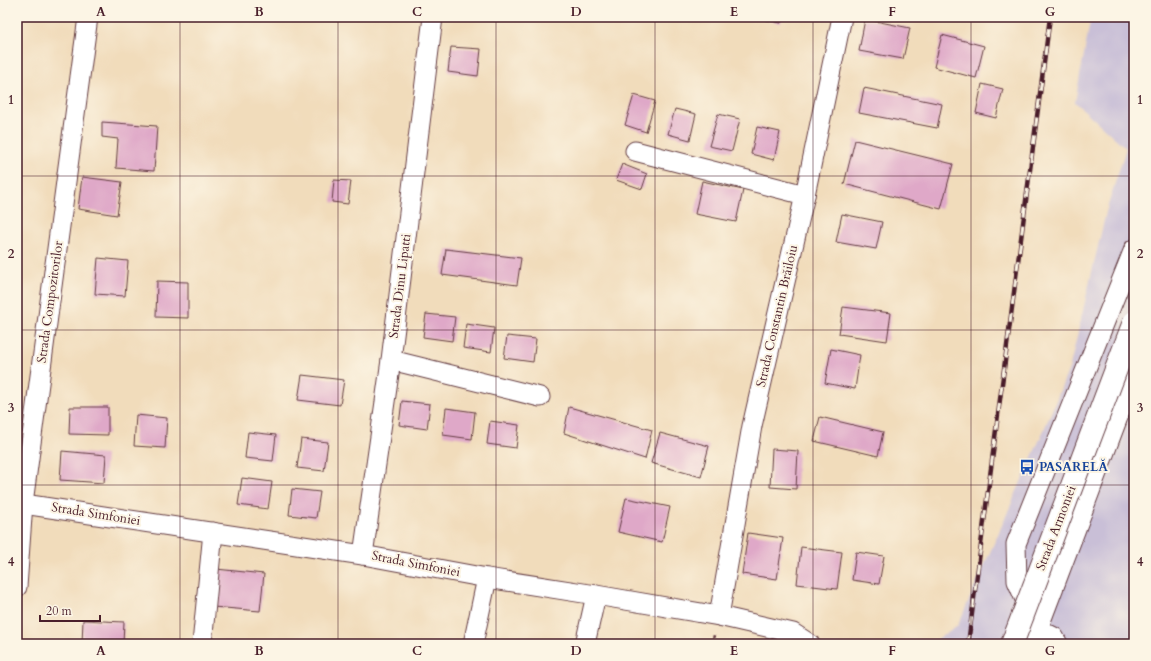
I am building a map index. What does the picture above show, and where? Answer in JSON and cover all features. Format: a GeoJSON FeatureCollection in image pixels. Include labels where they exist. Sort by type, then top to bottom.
{"type":"FeatureCollection","features":[{"type":"Feature","properties":{"kind":"main road","name":"Strada Armoniei"},"geometry":{"type":"LineString","coordinates":[[1012,644],[1134,322]]}},
{"type":"Feature","properties":{"kind":"street","name":"Strada Compozitorilor"},"geometry":{"type":"LineString","coordinates":[[17,587],[20,503],[88,17]]}},
{"type":"Feature","properties":{"kind":"street","name":"Strada Dinu Lipatti"},"geometry":{"type":"LineString","coordinates":[[363,554],[391,360],[433,17]]}},
{"type":"Feature","properties":{"kind":"street","name":"Strada Constantin Brăiloiu"},"geometry":{"type":"LineString","coordinates":[[719,616],[752,426],[806,195],[842,17]]}},
{"type":"Feature","properties":{"kind":"street"},"geometry":{"type":"LineString","coordinates":[[635,151],[806,195]]}},
{"type":"Feature","properties":{"kind":"street"},"geometry":{"type":"LineString","coordinates":[[1036,636],[1017,581],[1016,544],[1134,249]]}},
{"type":"Feature","properties":{"kind":"street"},"geometry":{"type":"LineString","coordinates":[[391,360],[540,397]]}},
{"type":"Feature","properties":{"kind":"street"},"geometry":{"type":"LineString","coordinates":[[1036,636],[1134,375]]}},
{"type":"Feature","properties":{"kind":"street","name":"Strada Simfoniei"},"geometry":{"type":"LineString","coordinates":[[20,503],[363,554],[487,578],[719,616],[793,633],[810,644]]}},
{"type":"Feature","properties":{"kind":"street"},"geometry":{"type":"LineString","coordinates":[[202,644],[213,532]]}},
{"type":"Feature","properties":{"kind":"street"},"geometry":{"type":"LineString","coordinates":[[473,644],[487,578]]}},
{"type":"Feature","properties":{"kind":"street"},"geometry":{"type":"LineString","coordinates":[[585,644],[596,595]]}},
{"type":"Feature","properties":{"kind":"street"},"geometry":{"type":"LineString","coordinates":[[1036,636],[1054,638],[1058,644]]}},
{"type":"Feature","properties":{"kind":"shaded area"},"geometry":{"type":"Polygon","coordinates":[[[1091,17],[1134,17],[1134,644],[930,644],[958,625],[1043,432],[1070,366],[1106,212],[1126,148],[1075,102],[1091,17]]]}},
{"type":"Feature","properties":{"kind":"building"},"geometry":{"type":"Polygon","coordinates":[[[752,17],[782,17],[781,23],[752,17]]]}},
{"type":"Feature","properties":{"kind":"building"},"geometry":{"type":"Polygon","coordinates":[[[865,19],[910,28],[903,59],[859,51],[865,19]]]}},
{"type":"Feature","properties":{"kind":"building"},"geometry":{"type":"Polygon","coordinates":[[[942,35],[984,46],[976,78],[934,67],[942,35]]]}},
{"type":"Feature","properties":{"kind":"building"},"geometry":{"type":"Polygon","coordinates":[[[451,47],[481,49],[478,76],[448,72],[451,47]]]}},
{"type":"Feature","properties":{"kind":"building"},"geometry":{"type":"Polygon","coordinates":[[[982,84],[1003,89],[996,118],[976,113],[982,84]]]}},
{"type":"Feature","properties":{"kind":"building"},"geometry":{"type":"Polygon","coordinates":[[[864,88],[942,104],[937,128],[859,113],[864,88]]]}},
{"type":"Feature","properties":{"kind":"building"},"geometry":{"type":"Polygon","coordinates":[[[634,95],[655,101],[646,132],[625,125],[634,95]]]}},
{"type":"Feature","properties":{"kind":"building"},"geometry":{"type":"Polygon","coordinates":[[[675,109],[696,114],[690,140],[668,134],[675,109]]]}},
{"type":"Feature","properties":{"kind":"building"},"geometry":{"type":"Polygon","coordinates":[[[718,114],[740,119],[732,151],[709,146],[718,114]]]}},
{"type":"Feature","properties":{"kind":"building"},"geometry":{"type":"Polygon","coordinates":[[[102,122],[157,126],[154,171],[116,168],[118,139],[102,137],[102,122]]]}},
{"type":"Feature","properties":{"kind":"building"},"geometry":{"type":"Polygon","coordinates":[[[757,127],[780,132],[774,160],[751,154],[757,127]]]}},
{"type":"Feature","properties":{"kind":"building"},"geometry":{"type":"Polygon","coordinates":[[[855,140],[953,164],[941,209],[844,184],[855,140]]]}},
{"type":"Feature","properties":{"kind":"building"},"geometry":{"type":"Polygon","coordinates":[[[622,164],[647,174],[642,189],[616,180],[622,164]]]}},
{"type":"Feature","properties":{"kind":"building"},"geometry":{"type":"Polygon","coordinates":[[[82,177],[122,182],[117,215],[78,209],[82,177]]]}},
{"type":"Feature","properties":{"kind":"building"},"geometry":{"type":"Polygon","coordinates":[[[334,180],[351,181],[348,204],[332,202],[334,180]]]}},
{"type":"Feature","properties":{"kind":"building"},"geometry":{"type":"Polygon","coordinates":[[[702,181],[743,190],[736,222],[695,214],[702,181]]]}},
{"type":"Feature","properties":{"kind":"building"},"geometry":{"type":"Polygon","coordinates":[[[842,214],[882,222],[876,249],[836,242],[842,214]]]}},
{"type":"Feature","properties":{"kind":"building"},"geometry":{"type":"Polygon","coordinates":[[[446,249],[521,258],[517,285],[442,275],[446,249]]]}},
{"type":"Feature","properties":{"kind":"building"},"geometry":{"type":"Polygon","coordinates":[[[98,258],[128,261],[125,296],[95,294],[98,258]]]}},
{"type":"Feature","properties":{"kind":"building"},"geometry":{"type":"Polygon","coordinates":[[[157,281],[188,282],[188,318],[156,317],[157,281]]]}},
{"type":"Feature","properties":{"kind":"building"},"geometry":{"type":"Polygon","coordinates":[[[843,307],[891,313],[887,341],[839,334],[843,307]]]}},
{"type":"Feature","properties":{"kind":"building"},"geometry":{"type":"Polygon","coordinates":[[[426,314],[455,317],[452,341],[423,337],[426,314]]]}},
{"type":"Feature","properties":{"kind":"building"},"geometry":{"type":"Polygon","coordinates":[[[466,324],[494,328],[491,352],[463,348],[466,324]]]}},
{"type":"Feature","properties":{"kind":"building"},"geometry":{"type":"Polygon","coordinates":[[[507,336],[536,339],[533,362],[504,358],[507,336]]]}},
{"type":"Feature","properties":{"kind":"building"},"geometry":{"type":"Polygon","coordinates":[[[831,349],[860,355],[855,389],[825,383],[831,349]]]}},
{"type":"Feature","properties":{"kind":"building"},"geometry":{"type":"Polygon","coordinates":[[[302,375],[344,380],[340,405],[298,400],[302,375]]]}},
{"type":"Feature","properties":{"kind":"building"},"geometry":{"type":"Polygon","coordinates":[[[402,401],[430,404],[427,429],[399,425],[402,401]]]}},
{"type":"Feature","properties":{"kind":"building"},"geometry":{"type":"Polygon","coordinates":[[[70,407],[108,407],[108,435],[69,434],[70,407]]]}},
{"type":"Feature","properties":{"kind":"building"},"geometry":{"type":"Polygon","coordinates":[[[569,407],[652,430],[645,459],[564,433],[569,407]]]}},
{"type":"Feature","properties":{"kind":"building"},"geometry":{"type":"Polygon","coordinates":[[[446,408],[475,412],[472,439],[443,435],[446,408]]]}},
{"type":"Feature","properties":{"kind":"building"},"geometry":{"type":"Polygon","coordinates":[[[136,415],[167,418],[165,448],[134,446],[136,415]]]}},
{"type":"Feature","properties":{"kind":"building"},"geometry":{"type":"Polygon","coordinates":[[[820,417],[883,432],[878,456],[814,441],[820,417]]]}},
{"type":"Feature","properties":{"kind":"building"},"geometry":{"type":"Polygon","coordinates":[[[490,421],[519,425],[516,448],[487,444],[490,421]]]}},
{"type":"Feature","properties":{"kind":"building"},"geometry":{"type":"Polygon","coordinates":[[[248,432],[276,435],[273,461],[245,458],[248,432]]]}},
{"type":"Feature","properties":{"kind":"building"},"geometry":{"type":"Polygon","coordinates":[[[660,433],[709,446],[701,477],[651,463],[660,433]]]}},
{"type":"Feature","properties":{"kind":"building"},"geometry":{"type":"Polygon","coordinates":[[[301,439],[328,442],[324,471],[297,468],[301,439]]]}},
{"type":"Feature","properties":{"kind":"building"},"geometry":{"type":"Polygon","coordinates":[[[772,449],[798,451],[796,489],[770,487],[772,449]]]}},
{"type":"Feature","properties":{"kind":"building"},"geometry":{"type":"Polygon","coordinates":[[[62,451],[106,455],[104,483],[60,480],[62,451]]]}},
{"type":"Feature","properties":{"kind":"building"},"geometry":{"type":"Polygon","coordinates":[[[242,478],[272,482],[268,509],[238,505],[242,478]]]}},
{"type":"Feature","properties":{"kind":"building"},"geometry":{"type":"Polygon","coordinates":[[[292,489],[320,492],[316,518],[289,515],[292,489]]]}},
{"type":"Feature","properties":{"kind":"building"},"geometry":{"type":"Polygon","coordinates":[[[626,498],[670,507],[662,542],[618,532],[626,498]]]}},
{"type":"Feature","properties":{"kind":"building"},"geometry":{"type":"Polygon","coordinates":[[[748,533],[783,538],[777,579],[742,574],[748,533]]]}},
{"type":"Feature","properties":{"kind":"building"},"geometry":{"type":"Polygon","coordinates":[[[801,547],[842,552],[837,589],[797,584],[801,547]]]}},
{"type":"Feature","properties":{"kind":"building"},"geometry":{"type":"Polygon","coordinates":[[[856,552],[884,556],[879,584],[852,580],[856,552]]]}},
{"type":"Feature","properties":{"kind":"building"},"geometry":{"type":"Polygon","coordinates":[[[216,569],[264,574],[260,611],[213,607],[216,569]]]}},
{"type":"Feature","properties":{"kind":"building"},"geometry":{"type":"Polygon","coordinates":[[[83,620],[124,622],[123,644],[82,644],[83,620]]]}},
{"type":"Feature","properties":{"kind":"building"},"geometry":{"type":"Polygon","coordinates":[[[217,641],[236,643],[236,644],[217,644],[217,641]]]}},
{"type":"Feature","properties":{"kind":"railway"},"geometry":{"type":"LineString","coordinates":[[968,644],[1050,17]]}},
{"type":"Feature","properties":{"kind":"place","name":"PASARELĂ"},"geometry":{"type":"Point","coordinates":[1027,467]}}]}
